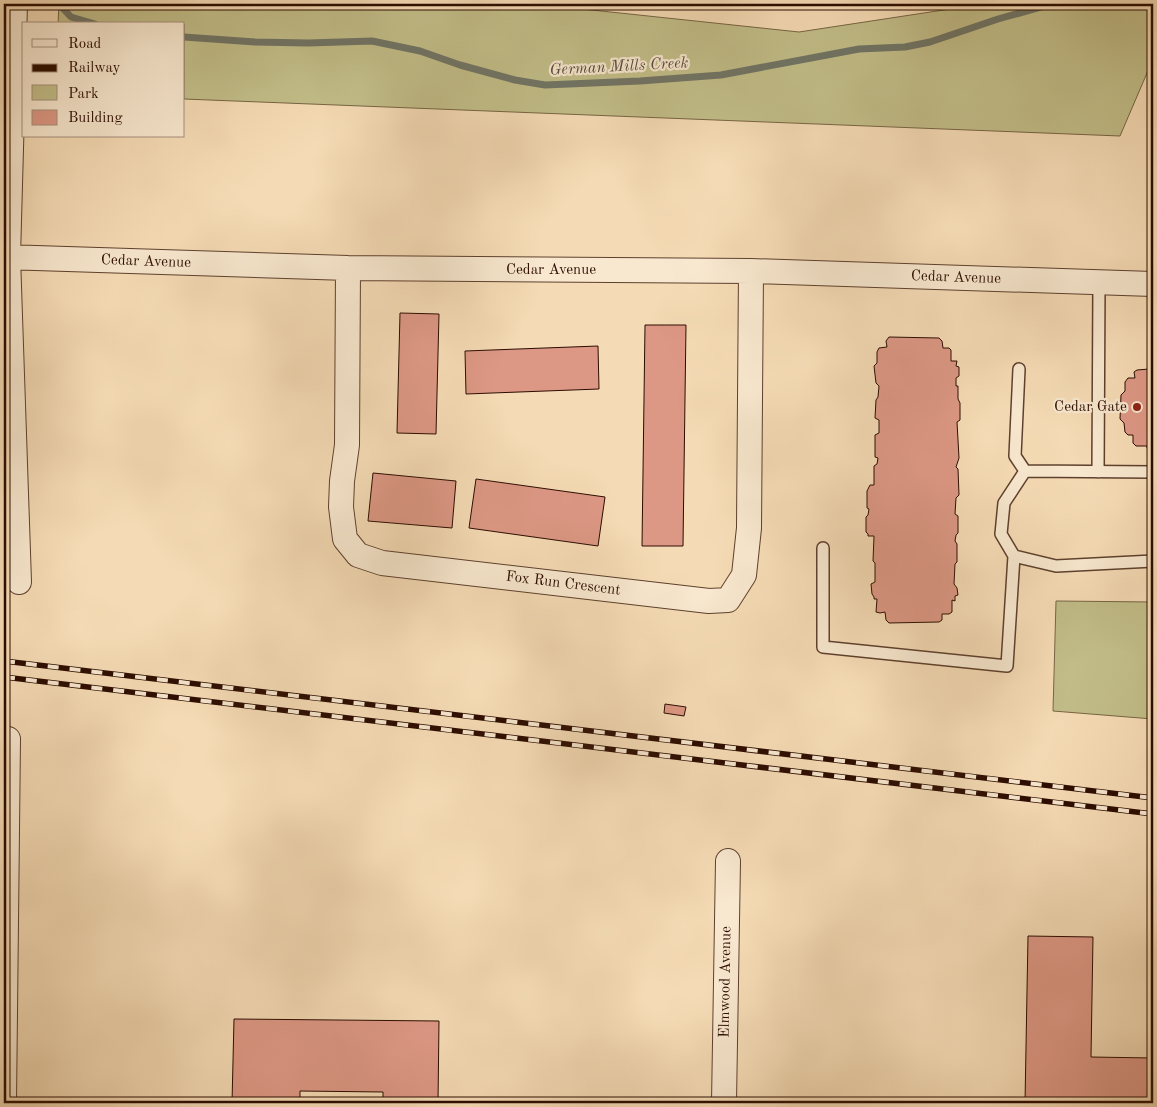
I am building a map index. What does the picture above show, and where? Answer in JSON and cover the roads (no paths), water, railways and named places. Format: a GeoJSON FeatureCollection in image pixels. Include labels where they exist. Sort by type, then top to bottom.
{"type":"FeatureCollection","features":[{"type":"Feature","properties":{"kind":"street"},"geometry":{"type":"LineString","coordinates":[[15,4],[6,257],[19,582]]}},
{"type":"Feature","properties":{"kind":"street","name":"Cedar Avenue"},"geometry":{"type":"LineString","coordinates":[[6,257],[348,268],[751,271],[1153,284]]}},
{"type":"Feature","properties":{"kind":"street","name":"Fox Run Crescent"},"geometry":{"type":"LineString","coordinates":[[348,268],[347,445],[342,481],[341,507],[345,539],[358,555],[382,563],[708,601],[728,600],[744,575],[749,528],[751,271]]}},
{"type":"Feature","properties":{"kind":"street"},"geometry":{"type":"LineString","coordinates":[[4,1103],[8,738]]}},
{"type":"Feature","properties":{"kind":"street","name":"Elmwood Avenue"},"geometry":{"type":"LineString","coordinates":[[724,1103],[728,861]]}},
{"type":"Feature","properties":{"kind":"lane"},"geometry":{"type":"LineString","coordinates":[[1098,472],[1099,282]]}},
{"type":"Feature","properties":{"kind":"lane"},"geometry":{"type":"LineString","coordinates":[[1020,369],[1015,456],[1025,471]]}},
{"type":"Feature","properties":{"kind":"lane"},"geometry":{"type":"LineString","coordinates":[[1025,471],[1153,472]]}},
{"type":"Feature","properties":{"kind":"lane"},"geometry":{"type":"LineString","coordinates":[[823,548],[823,647],[1007,666],[1014,556],[1001,534],[1004,503],[1025,471]]}},
{"type":"Feature","properties":{"kind":"lane"},"geometry":{"type":"LineString","coordinates":[[1014,556],[1056,566],[1153,561]]}},
{"type":"Feature","properties":{"kind":"waterway","name":"German Mills Creek"},"geometry":{"type":"LineString","coordinates":[[59,4],[71,17],[88,22]]}},
{"type":"Feature","properties":{"kind":"waterway","name":"German Mills Creek"},"geometry":{"type":"LineString","coordinates":[[185,37],[255,42],[372,41],[420,51],[460,65],[515,80],[545,85],[721,75],[859,49],[905,47],[930,42],[998,19],[1052,4]]}},
{"type":"Feature","properties":{"kind":"railway"},"geometry":{"type":"LineString","coordinates":[[4,661],[1153,798]]}},
{"type":"Feature","properties":{"kind":"railway"},"geometry":{"type":"LineString","coordinates":[[4,677],[1153,814]]}},
{"type":"Feature","properties":{"kind":"place","name":"Cedar Gate"},"geometry":{"type":"Point","coordinates":[1137,407]}}]}
